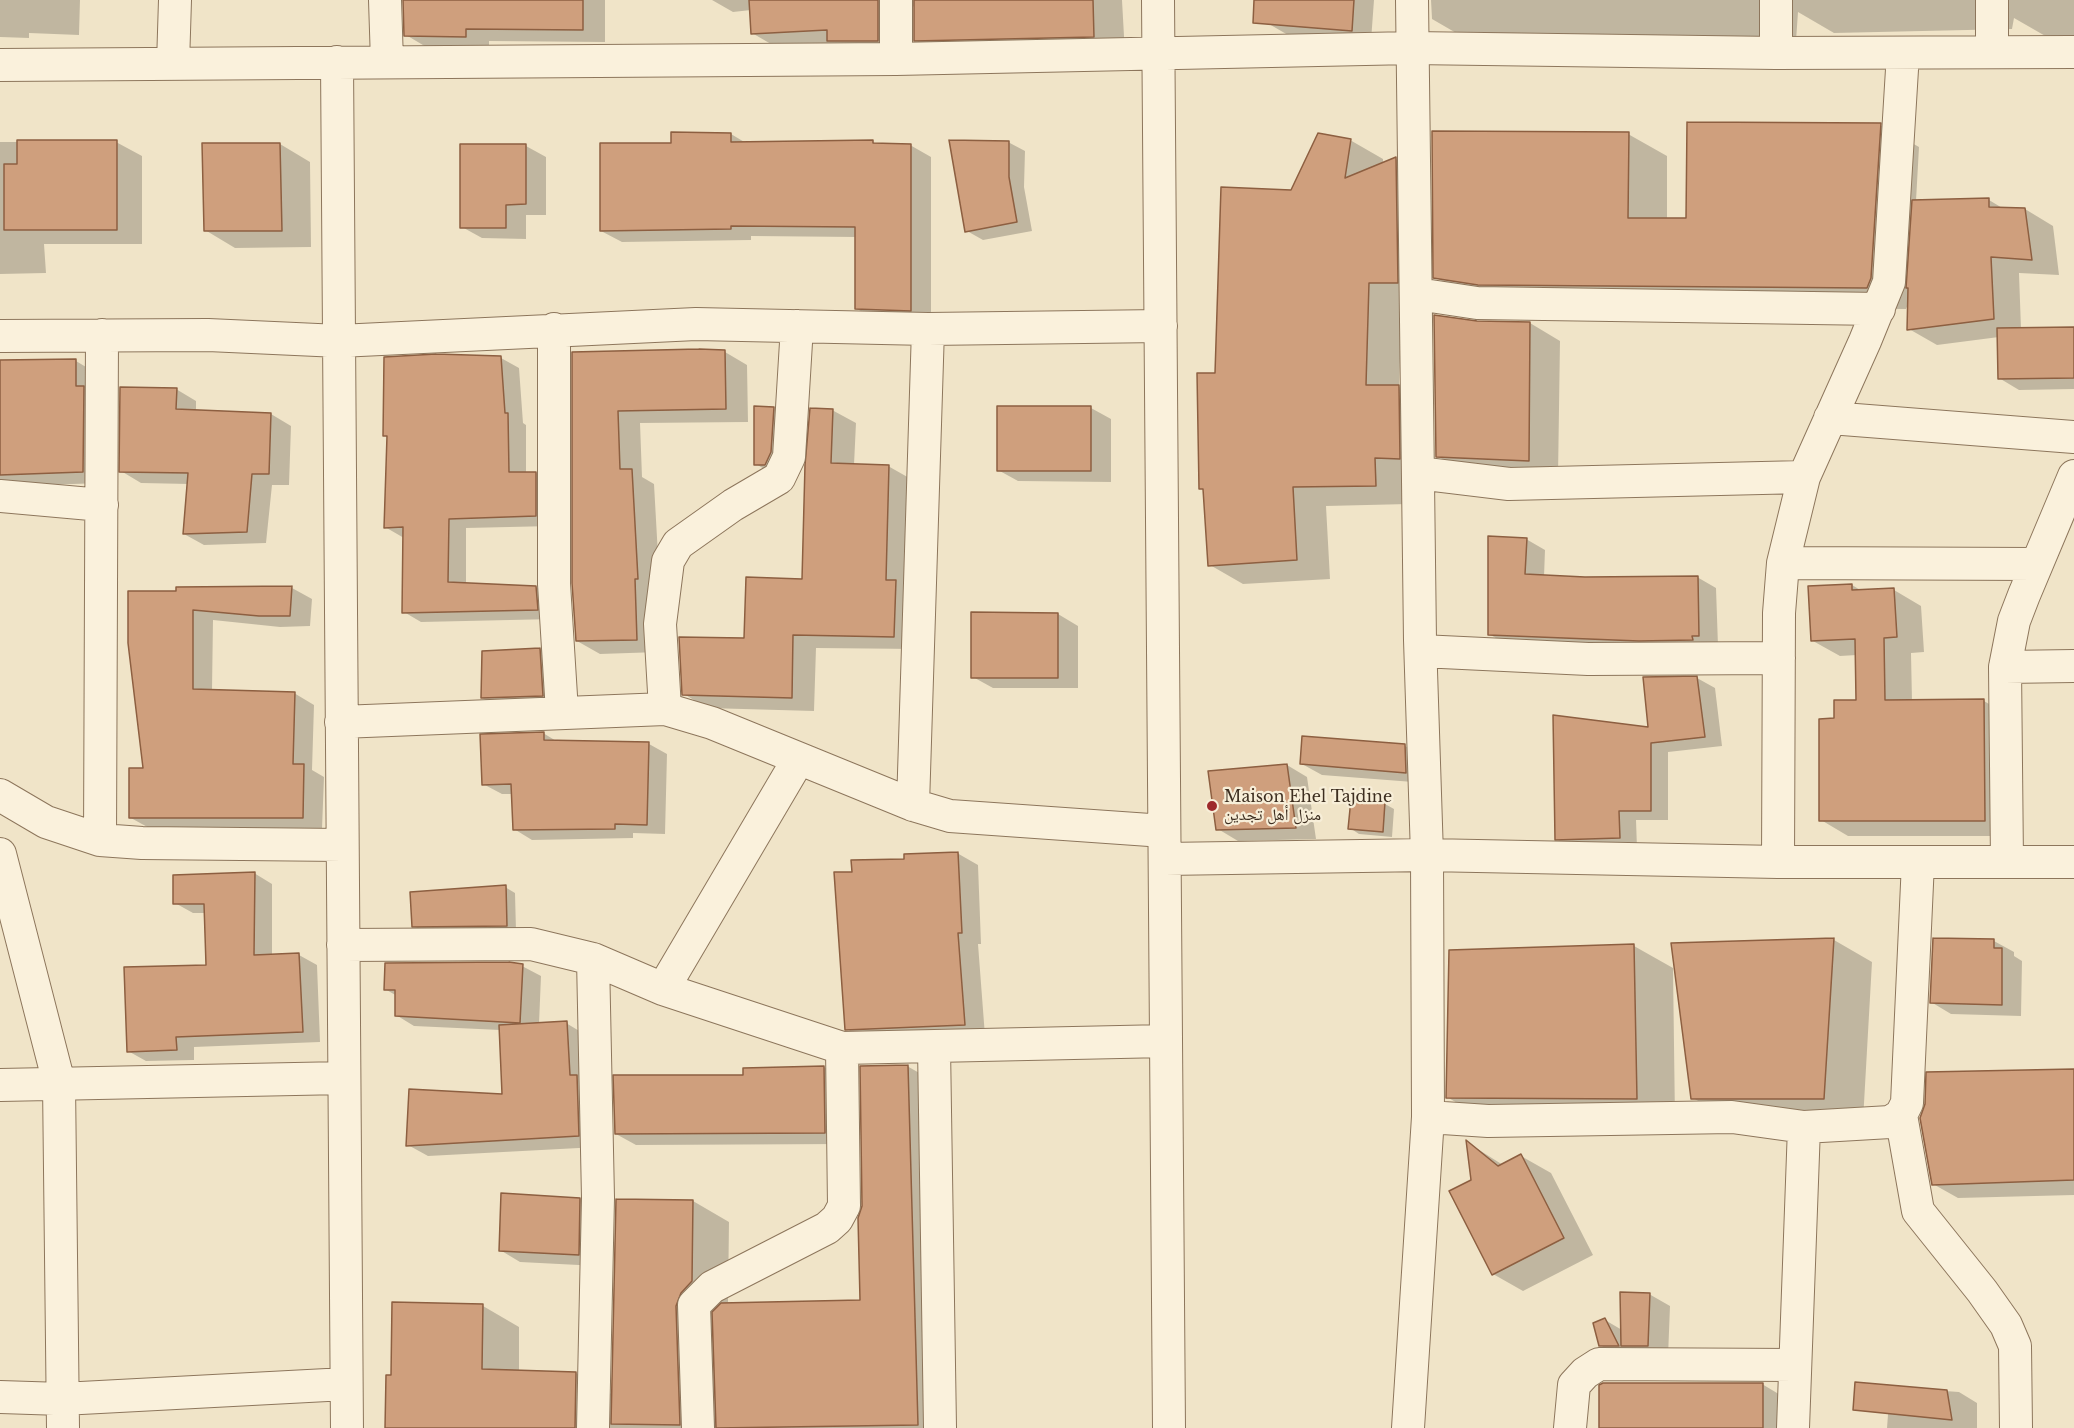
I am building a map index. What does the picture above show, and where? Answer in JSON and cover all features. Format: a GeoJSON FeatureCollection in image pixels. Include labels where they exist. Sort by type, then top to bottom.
{"type":"FeatureCollection","features":[{"type":"Feature","properties":{"kind":"street"},"geometry":{"type":"LineString","coordinates":[[174,64],[175,0]]}},
{"type":"Feature","properties":{"kind":"street"},"geometry":{"type":"LineString","coordinates":[[385,0],[387,62]]}},
{"type":"Feature","properties":{"kind":"street"},"geometry":{"type":"LineString","coordinates":[[896,0],[896,59]]}},
{"type":"Feature","properties":{"kind":"street"},"geometry":{"type":"LineString","coordinates":[[1158,0],[1169,1428]]}},
{"type":"Feature","properties":{"kind":"street"},"geometry":{"type":"LineString","coordinates":[[1408,1428],[1428,1117],[1427,855],[1420,651],[1412,0]]}},
{"type":"Feature","properties":{"kind":"street"},"geometry":{"type":"LineString","coordinates":[[1776,0],[1776,53]]}},
{"type":"Feature","properties":{"kind":"street"},"geometry":{"type":"LineString","coordinates":[[1992,0],[1992,52]]}},
{"type":"Feature","properties":{"kind":"street"},"geometry":{"type":"LineString","coordinates":[[0,65],[896,59],[1412,48],[1776,53],[2074,52]]}},
{"type":"Feature","properties":{"kind":"street"},"geometry":{"type":"LineString","coordinates":[[1778,862],[1779,658],[1783,562],[1804,477],[1889,282],[1902,53]]}},
{"type":"Feature","properties":{"kind":"street"},"geometry":{"type":"LineString","coordinates":[[337,62],[347,1428]]}},
{"type":"Feature","properties":{"kind":"street"},"geometry":{"type":"LineString","coordinates":[[1417,294],[1477,303],[1879,309]]}},
{"type":"Feature","properties":{"kind":"street"},"geometry":{"type":"LineString","coordinates":[[0,336],[208,335],[339,341],[696,324],[928,329],[1161,326]]}},
{"type":"Feature","properties":{"kind":"street"},"geometry":{"type":"LineString","coordinates":[[665,709],[660,624],[668,561],[678,544],[733,505],[779,478],[789,457],[797,326]]}},
{"type":"Feature","properties":{"kind":"street"},"geometry":{"type":"LineString","coordinates":[[554,329],[554,584],[562,712]]}},
{"type":"Feature","properties":{"kind":"street"},"geometry":{"type":"LineString","coordinates":[[913,805],[928,329]]}},
{"type":"Feature","properties":{"kind":"street"},"geometry":{"type":"LineString","coordinates":[[100,840],[102,335]]}},
{"type":"Feature","properties":{"kind":"street"},"geometry":{"type":"LineString","coordinates":[[1830,418],[2074,437]]}},
{"type":"Feature","properties":{"kind":"street"},"geometry":{"type":"LineString","coordinates":[[1418,473],[1509,484],[1804,477]]}},
{"type":"Feature","properties":{"kind":"street"},"geometry":{"type":"LineString","coordinates":[[2007,862],[2005,667],[2014,621],[2035,564],[2074,476]]}},
{"type":"Feature","properties":{"kind":"street"},"geometry":{"type":"LineString","coordinates":[[0,496],[102,505]]}},
{"type":"Feature","properties":{"kind":"street"},"geometry":{"type":"LineString","coordinates":[[1783,562],[2035,564]]}},
{"type":"Feature","properties":{"kind":"street"},"geometry":{"type":"LineString","coordinates":[[1420,651],[1588,659],[1779,658]]}},
{"type":"Feature","properties":{"kind":"street"},"geometry":{"type":"LineString","coordinates":[[2005,667],[2074,666]]}},
{"type":"Feature","properties":{"kind":"street"},"geometry":{"type":"LineString","coordinates":[[341,722],[665,709],[712,723],[913,805],[950,816],[1165,845],[1427,855],[1778,862],[2074,862]]}},
{"type":"Feature","properties":{"kind":"street"},"geometry":{"type":"LineString","coordinates":[[663,990],[798,760]]}},
{"type":"Feature","properties":{"kind":"street"},"geometry":{"type":"LineString","coordinates":[[0,795],[46,822],[100,840],[342,845]]}},
{"type":"Feature","properties":{"kind":"street"},"geometry":{"type":"LineString","coordinates":[[0,854],[12,947],[59,1083],[62,1413]]}},
{"type":"Feature","properties":{"kind":"street"},"geometry":{"type":"LineString","coordinates":[[1428,1117],[1488,1121],[1732,1117],[1804,1127],[1890,1122],[1901,1115],[1907,1103],[1918,862]]}},
{"type":"Feature","properties":{"kind":"street"},"geometry":{"type":"LineString","coordinates":[[343,945],[531,944],[593,959],[663,990],[842,1048],[1166,1041]]}},
{"type":"Feature","properties":{"kind":"street"},"geometry":{"type":"LineString","coordinates":[[593,959],[598,1198],[593,1428]]}},
{"type":"Feature","properties":{"kind":"street"},"geometry":{"type":"LineString","coordinates":[[934,1047],[940,1428]]}},
{"type":"Feature","properties":{"kind":"street"},"geometry":{"type":"LineString","coordinates":[[698,1428],[694,1305],[712,1287],[827,1228],[837,1219],[843,1206],[842,1048]]}},
{"type":"Feature","properties":{"kind":"street"},"geometry":{"type":"LineString","coordinates":[[0,1084],[344,1078]]}},
{"type":"Feature","properties":{"kind":"street"},"geometry":{"type":"LineString","coordinates":[[1901,1115],[1918,1211],[1982,1291],[2006,1325],[2015,1346],[2016,1428]]}},
{"type":"Feature","properties":{"kind":"street"},"geometry":{"type":"LineString","coordinates":[[1793,1428],[1804,1127]]}},
{"type":"Feature","properties":{"kind":"street"},"geometry":{"type":"LineString","coordinates":[[1570,1428],[1574,1385],[1585,1373],[1599,1364],[1795,1365]]}},
{"type":"Feature","properties":{"kind":"street"},"geometry":{"type":"LineString","coordinates":[[0,1397],[62,1413],[346,1384]]}},
{"type":"Feature","properties":{"kind":"building"},"geometry":{"type":"Polygon","coordinates":[[[403,0],[583,0],[583,30],[466,29],[466,37],[404,36],[403,0]]]}},
{"type":"Feature","properties":{"kind":"building"},"geometry":{"type":"Polygon","coordinates":[[[749,0],[878,0],[878,41],[827,41],[827,30],[751,34],[749,0]]]}},
{"type":"Feature","properties":{"kind":"building"},"geometry":{"type":"Polygon","coordinates":[[[914,0],[1093,0],[1094,37],[914,41],[914,0]]]}},
{"type":"Feature","properties":{"kind":"building"},"geometry":{"type":"Polygon","coordinates":[[[1254,0],[1354,0],[1352,31],[1253,23],[1254,0]]]}},
{"type":"Feature","properties":{"kind":"building"},"geometry":{"type":"Polygon","coordinates":[[[1687,122],[1881,123],[1871,278],[1867,288],[1478,285],[1433,278],[1432,131],[1629,132],[1628,218],[1686,218],[1687,122]]]}},
{"type":"Feature","properties":{"kind":"building"},"geometry":{"type":"Polygon","coordinates":[[[671,132],[731,133],[731,142],[873,140],[873,143],[911,144],[911,311],[855,309],[855,227],[731,226],[731,229],[600,231],[600,143],[671,143],[671,132]]]}},
{"type":"Feature","properties":{"kind":"building"},"geometry":{"type":"Polygon","coordinates":[[[1318,133],[1351,139],[1345,178],[1396,157],[1398,283],[1369,283],[1366,385],[1399,385],[1400,459],[1375,458],[1376,486],[1293,487],[1297,560],[1208,566],[1203,489],[1199,489],[1197,373],[1215,373],[1221,187],[1291,190],[1318,133]]]}},
{"type":"Feature","properties":{"kind":"building"},"geometry":{"type":"Polygon","coordinates":[[[17,140],[117,140],[117,230],[4,230],[4,164],[17,164],[17,140]]]}},
{"type":"Feature","properties":{"kind":"building"},"geometry":{"type":"Polygon","coordinates":[[[949,140],[1009,141],[1009,177],[1017,222],[965,232],[949,140]]]}},
{"type":"Feature","properties":{"kind":"building"},"geometry":{"type":"Polygon","coordinates":[[[202,143],[280,143],[282,231],[204,231],[202,143]]]}},
{"type":"Feature","properties":{"kind":"building"},"geometry":{"type":"Polygon","coordinates":[[[460,144],[526,144],[526,204],[506,205],[506,228],[460,228],[460,144]]]}},
{"type":"Feature","properties":{"kind":"building"},"geometry":{"type":"Polygon","coordinates":[[[1989,198],[1989,207],[2025,208],[2032,260],[1991,257],[1994,319],[1907,330],[1908,288],[1906,288],[1912,200],[1989,198]]]}},
{"type":"Feature","properties":{"kind":"building"},"geometry":{"type":"Polygon","coordinates":[[[1434,315],[1477,321],[1530,322],[1529,461],[1436,457],[1434,315]]]}},
{"type":"Feature","properties":{"kind":"building"},"geometry":{"type":"Polygon","coordinates":[[[2074,327],[2074,378],[1998,379],[1997,328],[2074,327]]]}},
{"type":"Feature","properties":{"kind":"building"},"geometry":{"type":"Polygon","coordinates":[[[725,350],[726,409],[618,411],[620,469],[632,469],[638,579],[635,579],[637,640],[576,641],[572,583],[572,352],[725,350]]]}},
{"type":"Feature","properties":{"kind":"building"},"geometry":{"type":"Polygon","coordinates":[[[436,354],[501,356],[505,413],[508,413],[509,472],[536,472],[536,516],[449,519],[448,582],[536,586],[538,610],[402,613],[403,527],[384,528],[387,436],[383,436],[384,357],[436,354]]]}},
{"type":"Feature","properties":{"kind":"building"},"geometry":{"type":"Polygon","coordinates":[[[76,359],[76,386],[84,386],[83,472],[0,475],[0,360],[76,359]]]}},
{"type":"Feature","properties":{"kind":"building"},"geometry":{"type":"Polygon","coordinates":[[[120,387],[177,388],[176,409],[271,413],[269,474],[252,474],[247,532],[183,534],[188,473],[119,472],[120,387]]]}},
{"type":"Feature","properties":{"kind":"building"},"geometry":{"type":"Polygon","coordinates":[[[754,406],[774,407],[771,452],[765,465],[754,465],[754,406]]]}},
{"type":"Feature","properties":{"kind":"building"},"geometry":{"type":"Polygon","coordinates":[[[997,406],[1091,406],[1091,471],[997,471],[997,406]]]}},
{"type":"Feature","properties":{"kind":"building"},"geometry":{"type":"Polygon","coordinates":[[[810,408],[833,409],[831,463],[889,465],[886,580],[896,580],[894,637],[793,635],[792,698],[682,695],[679,637],[744,638],[746,577],[802,579],[805,465],[810,408]]]}},
{"type":"Feature","properties":{"kind":"building"},"geometry":{"type":"Polygon","coordinates":[[[1488,536],[1527,538],[1525,574],[1585,577],[1698,576],[1699,636],[1692,636],[1693,640],[1639,641],[1488,635],[1488,536]]]}},
{"type":"Feature","properties":{"kind":"building"},"geometry":{"type":"Polygon","coordinates":[[[1852,584],[1852,590],[1894,588],[1897,637],[1884,638],[1885,700],[1984,699],[1985,821],[1819,821],[1819,719],[1834,718],[1834,700],[1856,700],[1855,639],[1811,641],[1808,586],[1852,584]]]}},
{"type":"Feature","properties":{"kind":"building"},"geometry":{"type":"Polygon","coordinates":[[[292,586],[290,616],[259,616],[193,610],[193,689],[295,692],[293,764],[304,764],[303,818],[129,818],[129,768],[143,768],[128,643],[128,591],[176,591],[176,587],[292,586]]]}},
{"type":"Feature","properties":{"kind":"building"},"geometry":{"type":"Polygon","coordinates":[[[971,612],[1058,613],[1058,678],[971,678],[971,612]]]}},
{"type":"Feature","properties":{"kind":"building"},"geometry":{"type":"Polygon","coordinates":[[[540,648],[543,696],[481,698],[482,651],[540,648]]]}},
{"type":"Feature","properties":{"kind":"building"},"geometry":{"type":"Polygon","coordinates":[[[1697,676],[1705,737],[1651,743],[1651,811],[1619,811],[1620,838],[1555,840],[1553,715],[1648,727],[1643,677],[1697,676]]]}},
{"type":"Feature","properties":{"kind":"building"},"geometry":{"type":"Polygon","coordinates":[[[544,732],[544,740],[649,742],[647,825],[615,824],[615,829],[513,830],[511,784],[482,785],[480,734],[544,732]]]}},
{"type":"Feature","properties":{"kind":"building"},"geometry":{"type":"Polygon","coordinates":[[[1302,736],[1405,744],[1406,773],[1300,764],[1302,736]]]}},
{"type":"Feature","properties":{"kind":"building"},"geometry":{"type":"Polygon","coordinates":[[[1287,764],[1296,828],[1216,830],[1208,771],[1287,764]]]}},
{"type":"Feature","properties":{"kind":"building"},"geometry":{"type":"Polygon","coordinates":[[[1351,799],[1385,802],[1383,832],[1348,829],[1351,799]]]}},
{"type":"Feature","properties":{"kind":"building"},"geometry":{"type":"Polygon","coordinates":[[[958,852],[962,933],[958,933],[965,1025],[845,1030],[834,872],[852,872],[851,860],[904,859],[904,854],[958,852]]]}},
{"type":"Feature","properties":{"kind":"building"},"geometry":{"type":"Polygon","coordinates":[[[255,872],[254,955],[299,953],[303,1032],[176,1037],[177,1050],[127,1052],[124,967],[206,965],[204,904],[173,904],[173,875],[255,872]]]}},
{"type":"Feature","properties":{"kind":"building"},"geometry":{"type":"Polygon","coordinates":[[[506,885],[507,926],[412,927],[410,892],[506,885]]]}},
{"type":"Feature","properties":{"kind":"building"},"geometry":{"type":"Polygon","coordinates":[[[1834,938],[1824,1099],[1691,1099],[1671,943],[1834,938]]]}},
{"type":"Feature","properties":{"kind":"building"},"geometry":{"type":"Polygon","coordinates":[[[1933,938],[1994,939],[1994,948],[2002,948],[2002,1005],[1930,1003],[1933,938]]]}},
{"type":"Feature","properties":{"kind":"building"},"geometry":{"type":"Polygon","coordinates":[[[1634,944],[1637,1099],[1446,1098],[1449,950],[1634,944]]]}},
{"type":"Feature","properties":{"kind":"building"},"geometry":{"type":"Polygon","coordinates":[[[509,962],[523,964],[520,1023],[395,1016],[395,990],[384,990],[385,963],[509,962]]]}},
{"type":"Feature","properties":{"kind":"building"},"geometry":{"type":"Polygon","coordinates":[[[567,1021],[570,1075],[577,1075],[579,1136],[406,1146],[409,1089],[502,1094],[499,1025],[567,1021]]]}},
{"type":"Feature","properties":{"kind":"building"},"geometry":{"type":"Polygon","coordinates":[[[908,1065],[918,1425],[716,1428],[712,1312],[721,1303],[860,1300],[858,1218],[862,1206],[860,1066],[908,1065]]]}},
{"type":"Feature","properties":{"kind":"building"},"geometry":{"type":"Polygon","coordinates":[[[824,1066],[825,1133],[615,1134],[613,1075],[743,1075],[743,1068],[824,1066]]]}},
{"type":"Feature","properties":{"kind":"building"},"geometry":{"type":"Polygon","coordinates":[[[2074,1069],[2074,1180],[1932,1185],[1920,1118],[1925,1104],[1926,1072],[2074,1069]]]}},
{"type":"Feature","properties":{"kind":"building"},"geometry":{"type":"Polygon","coordinates":[[[1466,1140],[1498,1166],[1521,1154],[1564,1238],[1492,1275],[1449,1191],[1471,1180],[1466,1140]]]}},
{"type":"Feature","properties":{"kind":"building"},"geometry":{"type":"Polygon","coordinates":[[[501,1193],[580,1198],[579,1255],[499,1251],[501,1193]]]}},
{"type":"Feature","properties":{"kind":"building"},"geometry":{"type":"Polygon","coordinates":[[[616,1199],[693,1200],[692,1281],[681,1293],[676,1306],[680,1425],[611,1424],[616,1199]]]}},
{"type":"Feature","properties":{"kind":"building"},"geometry":{"type":"Polygon","coordinates":[[[1620,1292],[1650,1293],[1648,1346],[1621,1346],[1620,1292]]]}},
{"type":"Feature","properties":{"kind":"building"},"geometry":{"type":"Polygon","coordinates":[[[392,1302],[483,1304],[482,1369],[576,1372],[575,1428],[385,1428],[386,1375],[391,1375],[392,1302]]]}},
{"type":"Feature","properties":{"kind":"building"},"geometry":{"type":"Polygon","coordinates":[[[1605,1318],[1619,1346],[1599,1346],[1593,1323],[1605,1318]]]}},
{"type":"Feature","properties":{"kind":"building"},"geometry":{"type":"Polygon","coordinates":[[[1855,1382],[1947,1390],[1952,1420],[1853,1410],[1855,1382]]]}},
{"type":"Feature","properties":{"kind":"building"},"geometry":{"type":"Polygon","coordinates":[[[1603,1383],[1763,1383],[1763,1428],[1599,1428],[1599,1385],[1603,1383]]]}},
{"type":"Feature","properties":{"kind":"place","name":"Maison Ehel Tajdine منزل أهل تجدين"},"geometry":{"type":"Point","coordinates":[1212,806]}}]}
